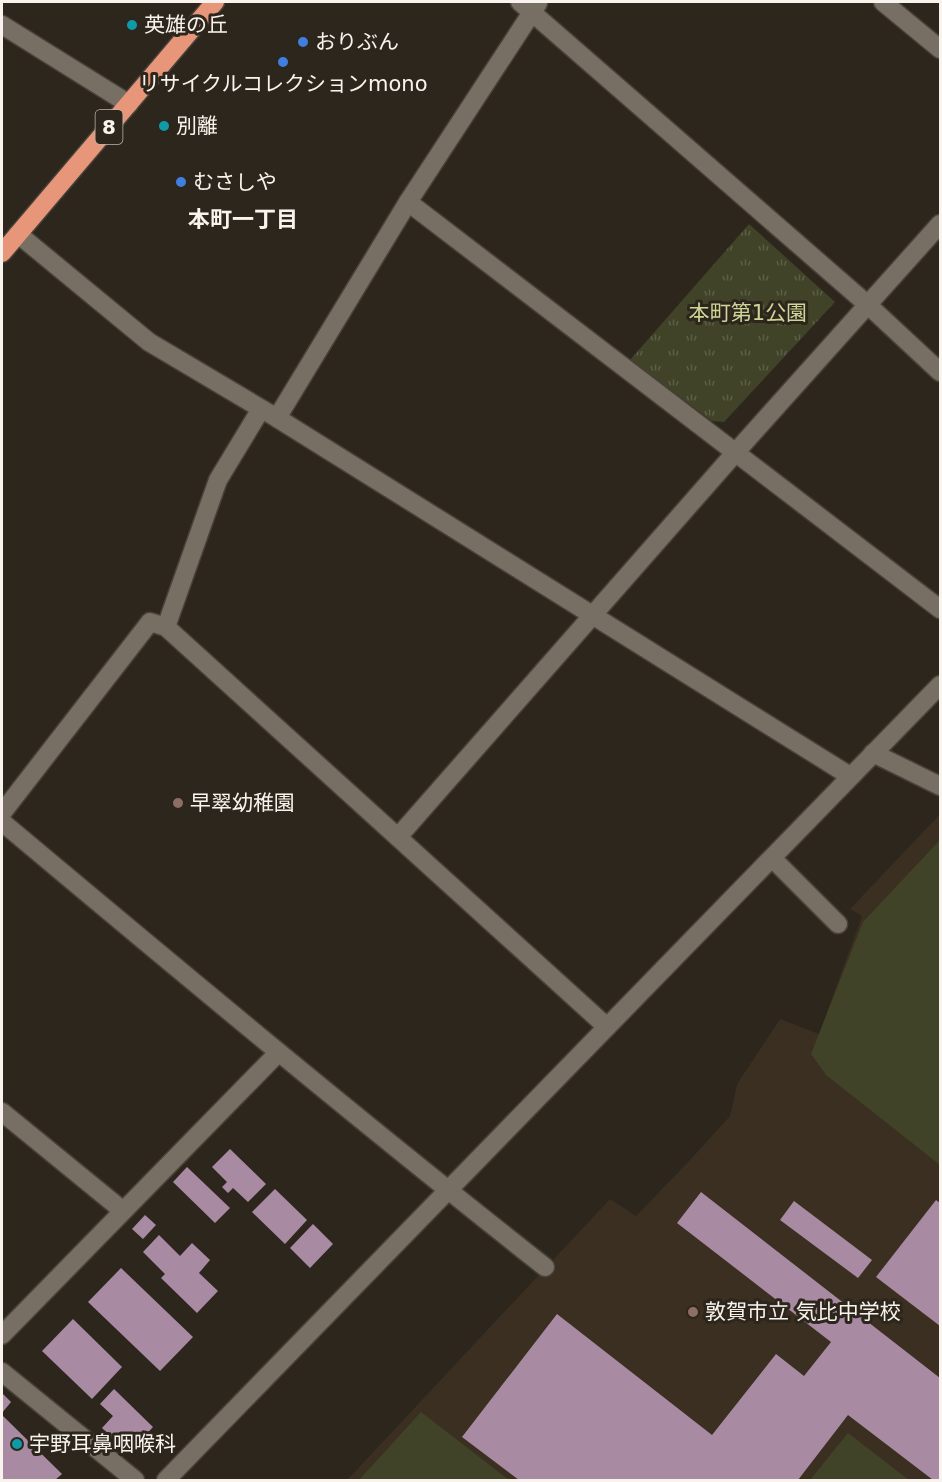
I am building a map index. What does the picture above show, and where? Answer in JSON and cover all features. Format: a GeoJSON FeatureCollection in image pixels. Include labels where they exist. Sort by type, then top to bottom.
{"type":"FeatureCollection","features":[{"type":"Feature","properties":{"kind":"highway","name":"8"},"geometry":{"type":"LineString","coordinates":[[2,253],[215,2]]}},
{"type":"Feature","properties":{"kind":"street"},"geometry":{"type":"LineString","coordinates":[[883,2],[940,49]]}},
{"type":"Feature","properties":{"kind":"street"},"geometry":{"type":"LineString","coordinates":[[277,418],[530,5],[868,305],[940,372]]}},
{"type":"Feature","properties":{"kind":"street"},"geometry":{"type":"LineString","coordinates":[[2,25],[129,104]]}},
{"type":"Feature","properties":{"kind":"street"},"geometry":{"type":"LineString","coordinates":[[408,202],[940,609]]}},
{"type":"Feature","properties":{"kind":"street"},"geometry":{"type":"LineString","coordinates":[[398,837],[735,453],[940,224]]}},
{"type":"Feature","properties":{"kind":"street"},"geometry":{"type":"LineString","coordinates":[[18,234],[149,342],[277,418],[850,776]]}},
{"type":"Feature","properties":{"kind":"street"},"geometry":{"type":"LineString","coordinates":[[166,627],[218,480],[261,409]]}},
{"type":"Feature","properties":{"kind":"street"},"geometry":{"type":"LineString","coordinates":[[2,813],[150,622],[166,627],[607,1027]]}},
{"type":"Feature","properties":{"kind":"street"},"geometry":{"type":"LineString","coordinates":[[166,1480],[940,685]]}},
{"type":"Feature","properties":{"kind":"street"},"geometry":{"type":"LineString","coordinates":[[873,753],[940,786]]}},
{"type":"Feature","properties":{"kind":"street"},"geometry":{"type":"LineString","coordinates":[[2,822],[278,1053],[545,1267]]}},
{"type":"Feature","properties":{"kind":"street"},"geometry":{"type":"LineString","coordinates":[[772,858],[838,924]]}},
{"type":"Feature","properties":{"kind":"street"},"geometry":{"type":"LineString","coordinates":[[2,1335],[278,1053]]}},
{"type":"Feature","properties":{"kind":"street"},"geometry":{"type":"LineString","coordinates":[[2,1112],[122,1210]]}},
{"type":"Feature","properties":{"kind":"street"},"geometry":{"type":"LineString","coordinates":[[2,1372],[135,1480]]}},
{"type":"Feature","properties":{"kind":"shaded area","name":"敦賀市立 気比中学校"},"geometry":{"type":"Polygon","coordinates":[[[940,814],[940,1480],[347,1480],[610,1199],[636,1216],[689,1161],[730,1116],[737,1084],[780,1019],[819,1034],[862,916],[850,909],[940,814]]]}},
{"type":"Feature","properties":{"kind":"green space","name":"本町第1公園"},"geometry":{"type":"Polygon","coordinates":[[[749,224],[835,302],[724,422],[712,421],[630,360],[749,224]]]}},
{"type":"Feature","properties":{"kind":"green space"},"geometry":{"type":"Polygon","coordinates":[[[940,840],[940,1165],[826,1075],[811,1054],[863,922],[940,840]]]}},
{"type":"Feature","properties":{"kind":"green space"},"geometry":{"type":"Polygon","coordinates":[[[421,1412],[509,1480],[359,1480],[421,1412]]]}},
{"type":"Feature","properties":{"kind":"green space"},"geometry":{"type":"Polygon","coordinates":[[[848,1433],[909,1480],[810,1480],[848,1433]]]}},
{"type":"Feature","properties":{"kind":"building"},"geometry":{"type":"Polygon","coordinates":[[[230,1149],[266,1184],[248,1202],[233,1188],[228,1193],[222,1187],[227,1182],[212,1167],[230,1149]]]}},
{"type":"Feature","properties":{"kind":"building"},"geometry":{"type":"Polygon","coordinates":[[[187,1167],[230,1208],[215,1223],[173,1182],[187,1167]]]}},
{"type":"Feature","properties":{"kind":"building"},"geometry":{"type":"Polygon","coordinates":[[[275,1189],[307,1220],[285,1244],[252,1212],[275,1189]]]}},
{"type":"Feature","properties":{"kind":"building"},"geometry":{"type":"Polygon","coordinates":[[[701,1192],[940,1378],[940,1480],[933,1480],[848,1415],[798,1480],[519,1480],[462,1437],[557,1314],[712,1435],[776,1354],[804,1376],[831,1342],[677,1223],[701,1192]]]}},
{"type":"Feature","properties":{"kind":"building"},"geometry":{"type":"Polygon","coordinates":[[[936,1200],[940,1203],[940,1326],[876,1277],[936,1200]]]}},
{"type":"Feature","properties":{"kind":"building"},"geometry":{"type":"Polygon","coordinates":[[[794,1201],[872,1260],[858,1278],[780,1220],[794,1201]]]}},
{"type":"Feature","properties":{"kind":"building"},"geometry":{"type":"Polygon","coordinates":[[[145,1215],[156,1225],[143,1239],[132,1229],[145,1215]]]}},
{"type":"Feature","properties":{"kind":"building"},"geometry":{"type":"Polygon","coordinates":[[[313,1224],[333,1244],[310,1268],[290,1248],[313,1224]]]}},
{"type":"Feature","properties":{"kind":"building"},"geometry":{"type":"Polygon","coordinates":[[[159,1235],[180,1256],[192,1243],[210,1260],[199,1273],[218,1291],[197,1313],[161,1278],[165,1274],[143,1252],[159,1235]]]}},
{"type":"Feature","properties":{"kind":"building"},"geometry":{"type":"Polygon","coordinates":[[[121,1268],[193,1337],[160,1371],[88,1302],[121,1268]]]}},
{"type":"Feature","properties":{"kind":"building"},"geometry":{"type":"Polygon","coordinates":[[[73,1319],[122,1367],[92,1399],[42,1351],[73,1319]]]}},
{"type":"Feature","properties":{"kind":"building"},"geometry":{"type":"Polygon","coordinates":[[[114,1389],[153,1427],[128,1454],[102,1428],[113,1416],[100,1404],[114,1389]]]}},
{"type":"Feature","properties":{"kind":"building","name":"宇野耳鼻咽喉科"},"geometry":{"type":"Polygon","coordinates":[[[2,1393],[11,1402],[2,1413],[2,1393]]]}},
{"type":"Feature","properties":{"kind":"building","name":"宇野耳鼻咽喉科"},"geometry":{"type":"Polygon","coordinates":[[[2,1415],[62,1474],[55,1480],[2,1480],[2,1415]]]}},
{"type":"Feature","properties":{"kind":"place","name":"英雄の丘"},"geometry":{"type":"Point","coordinates":[132,25]}},
{"type":"Feature","properties":{"kind":"place","name":"おりぶん"},"geometry":{"type":"Point","coordinates":[303,42]}},
{"type":"Feature","properties":{"kind":"place","name":"リサイクルコレクションmono"},"geometry":{"type":"Point","coordinates":[283,62]}},
{"type":"Feature","properties":{"kind":"place","name":"別離"},"geometry":{"type":"Point","coordinates":[164,126]}},
{"type":"Feature","properties":{"kind":"place","name":"むさしや"},"geometry":{"type":"Point","coordinates":[181,182]}},
{"type":"Feature","properties":{"kind":"place","name":"早翠幼稚園"},"geometry":{"type":"Point","coordinates":[178,803]}},
{"type":"Feature","properties":{"kind":"place","name":"敦賀市立 気比中学校"},"geometry":{"type":"Point","coordinates":[693,1312]}},
{"type":"Feature","properties":{"kind":"place","name":"宇野耳鼻咽喉科"},"geometry":{"type":"Point","coordinates":[17,1444]}},
{"type":"Feature","properties":{"kind":"district","name":"本町一丁目"},"geometry":{"type":"Point","coordinates":[243,219]}}]}
